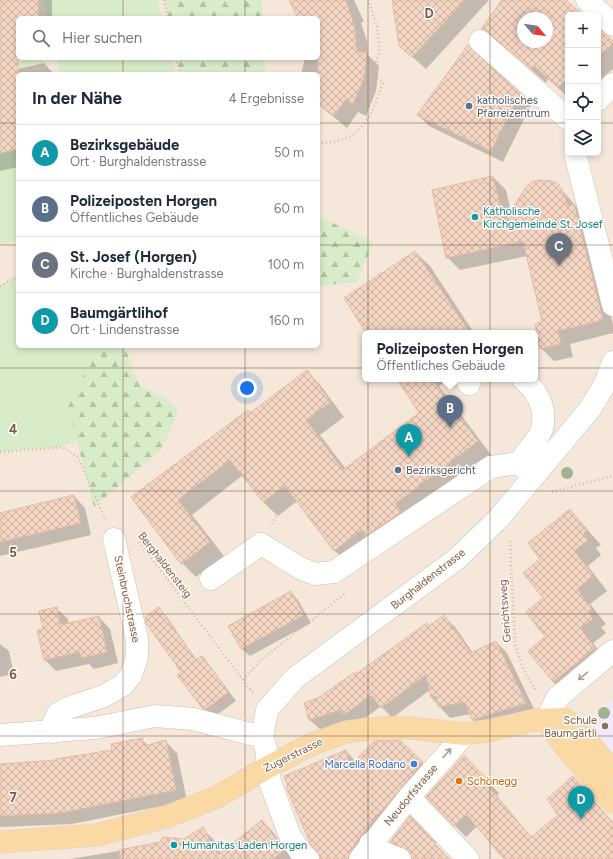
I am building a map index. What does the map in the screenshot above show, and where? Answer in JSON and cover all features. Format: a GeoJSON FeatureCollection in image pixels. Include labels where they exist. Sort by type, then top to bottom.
{"type":"FeatureCollection","features":[{"type":"Feature","properties":{"kind":"main road","name":"Zugerstrasse"},"geometry":{"type":"LineString","coordinates":[[0,842],[97,835],[166,817],[217,797],[268,767],[312,744],[346,732],[361,730],[400,727],[465,734],[492,730],[535,720],[546,721],[565,719],[571,723],[613,772]]}},
{"type":"Feature","properties":{"kind":"main road"},"geometry":{"type":"LineString","coordinates":[[546,721],[568,750],[613,802]]}},
{"type":"Feature","properties":{"kind":"street"},"geometry":{"type":"LineString","coordinates":[[586,0],[613,25]]}},
{"type":"Feature","properties":{"kind":"street"},"geometry":{"type":"LineString","coordinates":[[480,41],[565,116]]}},
{"type":"Feature","properties":{"kind":"street"},"geometry":{"type":"LineString","coordinates":[[601,97],[613,84]]}},
{"type":"Feature","properties":{"kind":"street"},"geometry":{"type":"LineString","coordinates":[[576,156],[613,305]]}},
{"type":"Feature","properties":{"kind":"street","name":"Burghaldenstrasse"},"geometry":{"type":"LineString","coordinates":[[301,857],[290,836],[270,782],[262,737],[267,710],[295,678],[458,558],[499,518],[531,475],[590,409],[605,384],[613,362]]}},
{"type":"Feature","properties":{"kind":"street"},"geometry":{"type":"LineString","coordinates":[[211,579],[261,544],[300,568],[315,574],[334,572],[491,467],[531,475],[542,430],[543,406],[531,386],[526,382]]}},
{"type":"Feature","properties":{"kind":"street","name":"Steinbruchstrasse"},"geometry":{"type":"LineString","coordinates":[[53,732],[53,724],[58,714],[68,708],[104,696],[123,685],[131,675],[137,657],[137,639],[114,539]]}},
{"type":"Feature","properties":{"kind":"street"},"geometry":{"type":"LineString","coordinates":[[546,721],[557,698],[613,651]]}},
{"type":"Feature","properties":{"kind":"street"},"geometry":{"type":"LineString","coordinates":[[0,735],[95,728],[155,716],[193,719],[262,737]]}},
{"type":"Feature","properties":{"kind":"street","name":"Neudorfstrasse"},"geometry":{"type":"LineString","coordinates":[[365,852],[410,797],[465,734]]}},
{"type":"Feature","properties":{"kind":"street"},"geometry":{"type":"LineString","coordinates":[[410,797],[468,859]]}},
{"type":"Feature","properties":{"kind":"street"},"geometry":{"type":"LineString","coordinates":[[365,852],[378,851],[400,859]]}},
{"type":"Feature","properties":{"kind":"path"},"geometry":{"type":"LineString","coordinates":[[164,0],[168,16]]}},
{"type":"Feature","properties":{"kind":"path"},"geometry":{"type":"LineString","coordinates":[[320,143],[353,136],[362,128],[375,104],[383,82],[372,74],[380,51],[377,26],[368,0]]}},
{"type":"Feature","properties":{"kind":"path"},"geometry":{"type":"LineString","coordinates":[[176,60],[180,72]]}},
{"type":"Feature","properties":{"kind":"path"},"geometry":{"type":"LineString","coordinates":[[0,286],[16,277]]}},
{"type":"Feature","properties":{"kind":"path"},"geometry":{"type":"LineString","coordinates":[[0,452],[62,447],[78,457],[114,539]]}},
{"type":"Feature","properties":{"kind":"path"},"geometry":{"type":"LineString","coordinates":[[531,475],[551,492],[613,476]]}},
{"type":"Feature","properties":{"kind":"path"},"geometry":{"type":"LineString","coordinates":[[261,544],[277,515],[296,501]]}},
{"type":"Feature","properties":{"kind":"path","name":"Berghaldensteig"},"geometry":{"type":"LineString","coordinates":[[114,539],[133,534],[243,680],[261,660],[351,588]]}},
{"type":"Feature","properties":{"kind":"path","name":"Gerichtsweg"},"geometry":{"type":"LineString","coordinates":[[510,536],[515,644],[524,671],[537,692]]}},
{"type":"Feature","properties":{"kind":"shaded area"},"geometry":{"type":"Polygon","coordinates":[[[0,0],[613,0],[613,859],[0,859],[0,0]]]}},
{"type":"Feature","properties":{"kind":"shaded area","name":"Schule Baumgärtli"},"geometry":{"type":"Polygon","coordinates":[[[613,699],[613,753],[601,736],[592,717],[613,699]]]}},
{"type":"Feature","properties":{"kind":"green space"},"geometry":{"type":"Polygon","coordinates":[[[44,0],[158,0],[162,16],[48,16],[44,0]]]}},
{"type":"Feature","properties":{"kind":"green space"},"geometry":{"type":"Polygon","coordinates":[[[164,0],[262,0],[263,16],[168,16],[164,0]]]}},
{"type":"Feature","properties":{"kind":"green space"},"geometry":{"type":"Polygon","coordinates":[[[0,45],[16,57],[16,60],[44,60],[44,62],[0,72],[0,45]]]}},
{"type":"Feature","properties":{"kind":"green space"},"geometry":{"type":"Polygon","coordinates":[[[57,60],[172,60],[176,72],[60,72],[57,60]]]}},
{"type":"Feature","properties":{"kind":"green space"},"geometry":{"type":"Polygon","coordinates":[[[176,60],[265,60],[265,72],[180,72],[176,60]]]}},
{"type":"Feature","properties":{"kind":"green space"},"geometry":{"type":"Polygon","coordinates":[[[16,149],[16,240],[0,244],[0,153],[16,149]]]}},
{"type":"Feature","properties":{"kind":"green space"},"geometry":{"type":"Polygon","coordinates":[[[320,217],[373,242],[357,282],[320,286],[320,217]]]}},
{"type":"Feature","properties":{"kind":"green space"},"geometry":{"type":"Polygon","coordinates":[[[16,277],[16,348],[97,348],[68,406],[77,440],[62,447],[0,452],[0,286],[16,277]]]}},
{"type":"Feature","properties":{"kind":"green space"},"geometry":{"type":"Polygon","coordinates":[[[125,348],[140,386],[167,399],[178,412],[161,450],[94,507],[68,406],[97,349],[125,348]]]}},
{"type":"Feature","properties":{"kind":"building"},"geometry":{"type":"Polygon","coordinates":[[[0,0],[38,0],[38,16],[16,16],[16,60],[18,60],[18,72],[16,72],[16,149],[0,153],[0,0]]]}},
{"type":"Feature","properties":{"kind":"building"},"geometry":{"type":"Polygon","coordinates":[[[289,0],[346,0],[355,28],[357,52],[367,52],[364,78],[353,104],[345,100],[334,116],[320,105],[320,72],[318,72],[318,60],[320,60],[320,16],[297,16],[289,0]]]}},
{"type":"Feature","properties":{"kind":"building"},"geometry":{"type":"Polygon","coordinates":[[[392,0],[465,0],[412,57],[399,46],[392,0]]]}},
{"type":"Feature","properties":{"kind":"building"},"geometry":{"type":"Polygon","coordinates":[[[502,0],[566,0],[580,12],[565,12],[565,81],[558,87],[534,66],[532,70],[488,32],[481,29],[502,0]]]}},
{"type":"Feature","properties":{"kind":"building"},"geometry":{"type":"Polygon","coordinates":[[[601,31],[613,41],[613,44],[601,54],[601,31]]]}},
{"type":"Feature","properties":{"kind":"building","name":"katholisches Pfarreizentrum"},"geometry":{"type":"Polygon","coordinates":[[[468,45],[520,93],[491,151],[417,115],[468,45]]]}},
{"type":"Feature","properties":{"kind":"building"},"geometry":{"type":"Polygon","coordinates":[[[493,176],[504,222],[526,187],[531,182],[538,180],[552,181],[558,184],[568,206],[574,204],[603,320],[558,331],[561,344],[540,349],[538,330],[536,330],[535,324],[542,322],[523,241],[446,258],[432,190],[493,176]]]}},
{"type":"Feature","properties":{"kind":"building"},"geometry":{"type":"Polygon","coordinates":[[[415,251],[468,330],[364,330],[344,298],[415,251]]]}},
{"type":"Feature","properties":{"kind":"building"},"geometry":{"type":"Polygon","coordinates":[[[307,370],[331,402],[306,420],[343,470],[419,413],[399,382],[434,382],[478,441],[395,504],[401,512],[366,536],[361,530],[334,551],[285,486],[263,502],[230,460],[178,500],[210,542],[181,564],[131,497],[248,410],[250,413],[307,370]]]}},
{"type":"Feature","properties":{"kind":"building"},"geometry":{"type":"Polygon","coordinates":[[[74,495],[81,523],[0,542],[0,513],[74,495]]]}},
{"type":"Feature","properties":{"kind":"building"},"geometry":{"type":"Polygon","coordinates":[[[570,509],[587,530],[583,534],[588,540],[574,551],[594,576],[577,589],[592,609],[588,612],[593,619],[580,628],[595,648],[553,682],[528,651],[545,637],[526,612],[543,598],[523,573],[540,559],[528,543],[570,509]]]}},
{"type":"Feature","properties":{"kind":"building"},"geometry":{"type":"Polygon","coordinates":[[[291,591],[304,615],[241,649],[228,626],[291,591]]]}},
{"type":"Feature","properties":{"kind":"building"},"geometry":{"type":"Polygon","coordinates":[[[57,607],[60,625],[99,616],[107,652],[81,658],[80,652],[44,660],[37,630],[43,629],[39,611],[57,607]]]}},
{"type":"Feature","properties":{"kind":"building"},"geometry":{"type":"Polygon","coordinates":[[[159,607],[196,660],[202,656],[229,692],[206,709],[203,709],[177,675],[181,672],[146,623],[145,617],[159,607]]]}},
{"type":"Feature","properties":{"kind":"building"},"geometry":{"type":"Polygon","coordinates":[[[444,615],[471,653],[496,641],[526,703],[472,720],[465,702],[438,707],[436,696],[431,697],[426,675],[381,708],[371,695],[344,715],[340,710],[309,720],[304,703],[318,698],[355,672],[356,674],[427,623],[429,626],[444,615]]]}},
{"type":"Feature","properties":{"kind":"building"},"geometry":{"type":"Polygon","coordinates":[[[143,738],[144,746],[166,740],[176,790],[60,813],[0,816],[0,764],[56,760],[112,750],[111,744],[143,738]]]}},
{"type":"Feature","properties":{"kind":"building"},"geometry":{"type":"Polygon","coordinates":[[[400,740],[423,762],[360,836],[350,852],[348,859],[321,859],[311,845],[286,787],[288,786],[284,776],[346,750],[350,766],[374,741],[400,740]]]}},
{"type":"Feature","properties":{"kind":"building"},"geometry":{"type":"Polygon","coordinates":[[[464,755],[489,781],[486,784],[531,837],[558,815],[547,799],[573,776],[613,823],[613,859],[504,859],[466,814],[454,826],[426,797],[464,755]]]}},
{"type":"Feature","properties":{"kind":"building"},"geometry":{"type":"Polygon","coordinates":[[[410,816],[436,843],[434,845],[450,859],[412,859],[409,851],[390,842],[410,816]]]}},
{"type":"Feature","properties":{"kind":"building"},"geometry":{"type":"Polygon","coordinates":[[[262,820],[284,850],[273,859],[120,859],[119,850],[160,842],[163,837],[184,839],[203,827],[218,855],[262,820]]]}},
{"type":"Feature","properties":{"kind":"place","name":"katholisches Pfarreizentrum"},"geometry":{"type":"Point","coordinates":[469,106]}},
{"type":"Feature","properties":{"kind":"place","name":"Katholische Kirchgemeinde St. Josef"},"geometry":{"type":"Point","coordinates":[475,217]}},
{"type":"Feature","properties":{"kind":"place","name":"St. Josef (Horgen)"},"geometry":{"type":"Point","coordinates":[559,266]}},
{"type":"Feature","properties":{"kind":"place","name":"Polizeiposten Horgen"},"geometry":{"type":"Point","coordinates":[450,428]}},
{"type":"Feature","properties":{"kind":"place","name":"Bezirksgebäude"},"geometry":{"type":"Point","coordinates":[409,457]}},
{"type":"Feature","properties":{"kind":"place","name":"Bezirksgericht"},"geometry":{"type":"Point","coordinates":[398,470]}},
{"type":"Feature","properties":{"kind":"place","name":"Schule Baumgärtli"},"geometry":{"type":"Point","coordinates":[605,726]}},
{"type":"Feature","properties":{"kind":"place","name":"Marcella Rodano"},"geometry":{"type":"Point","coordinates":[414,764]}},
{"type":"Feature","properties":{"kind":"place","name":"Schönegg"},"geometry":{"type":"Point","coordinates":[459,781]}},
{"type":"Feature","properties":{"kind":"place","name":"Baumgärtlihof"},"geometry":{"type":"Point","coordinates":[581,819]}},
{"type":"Feature","properties":{"kind":"place","name":"Humanitas Laden Horgen"},"geometry":{"type":"Point","coordinates":[174,845]}}]}
